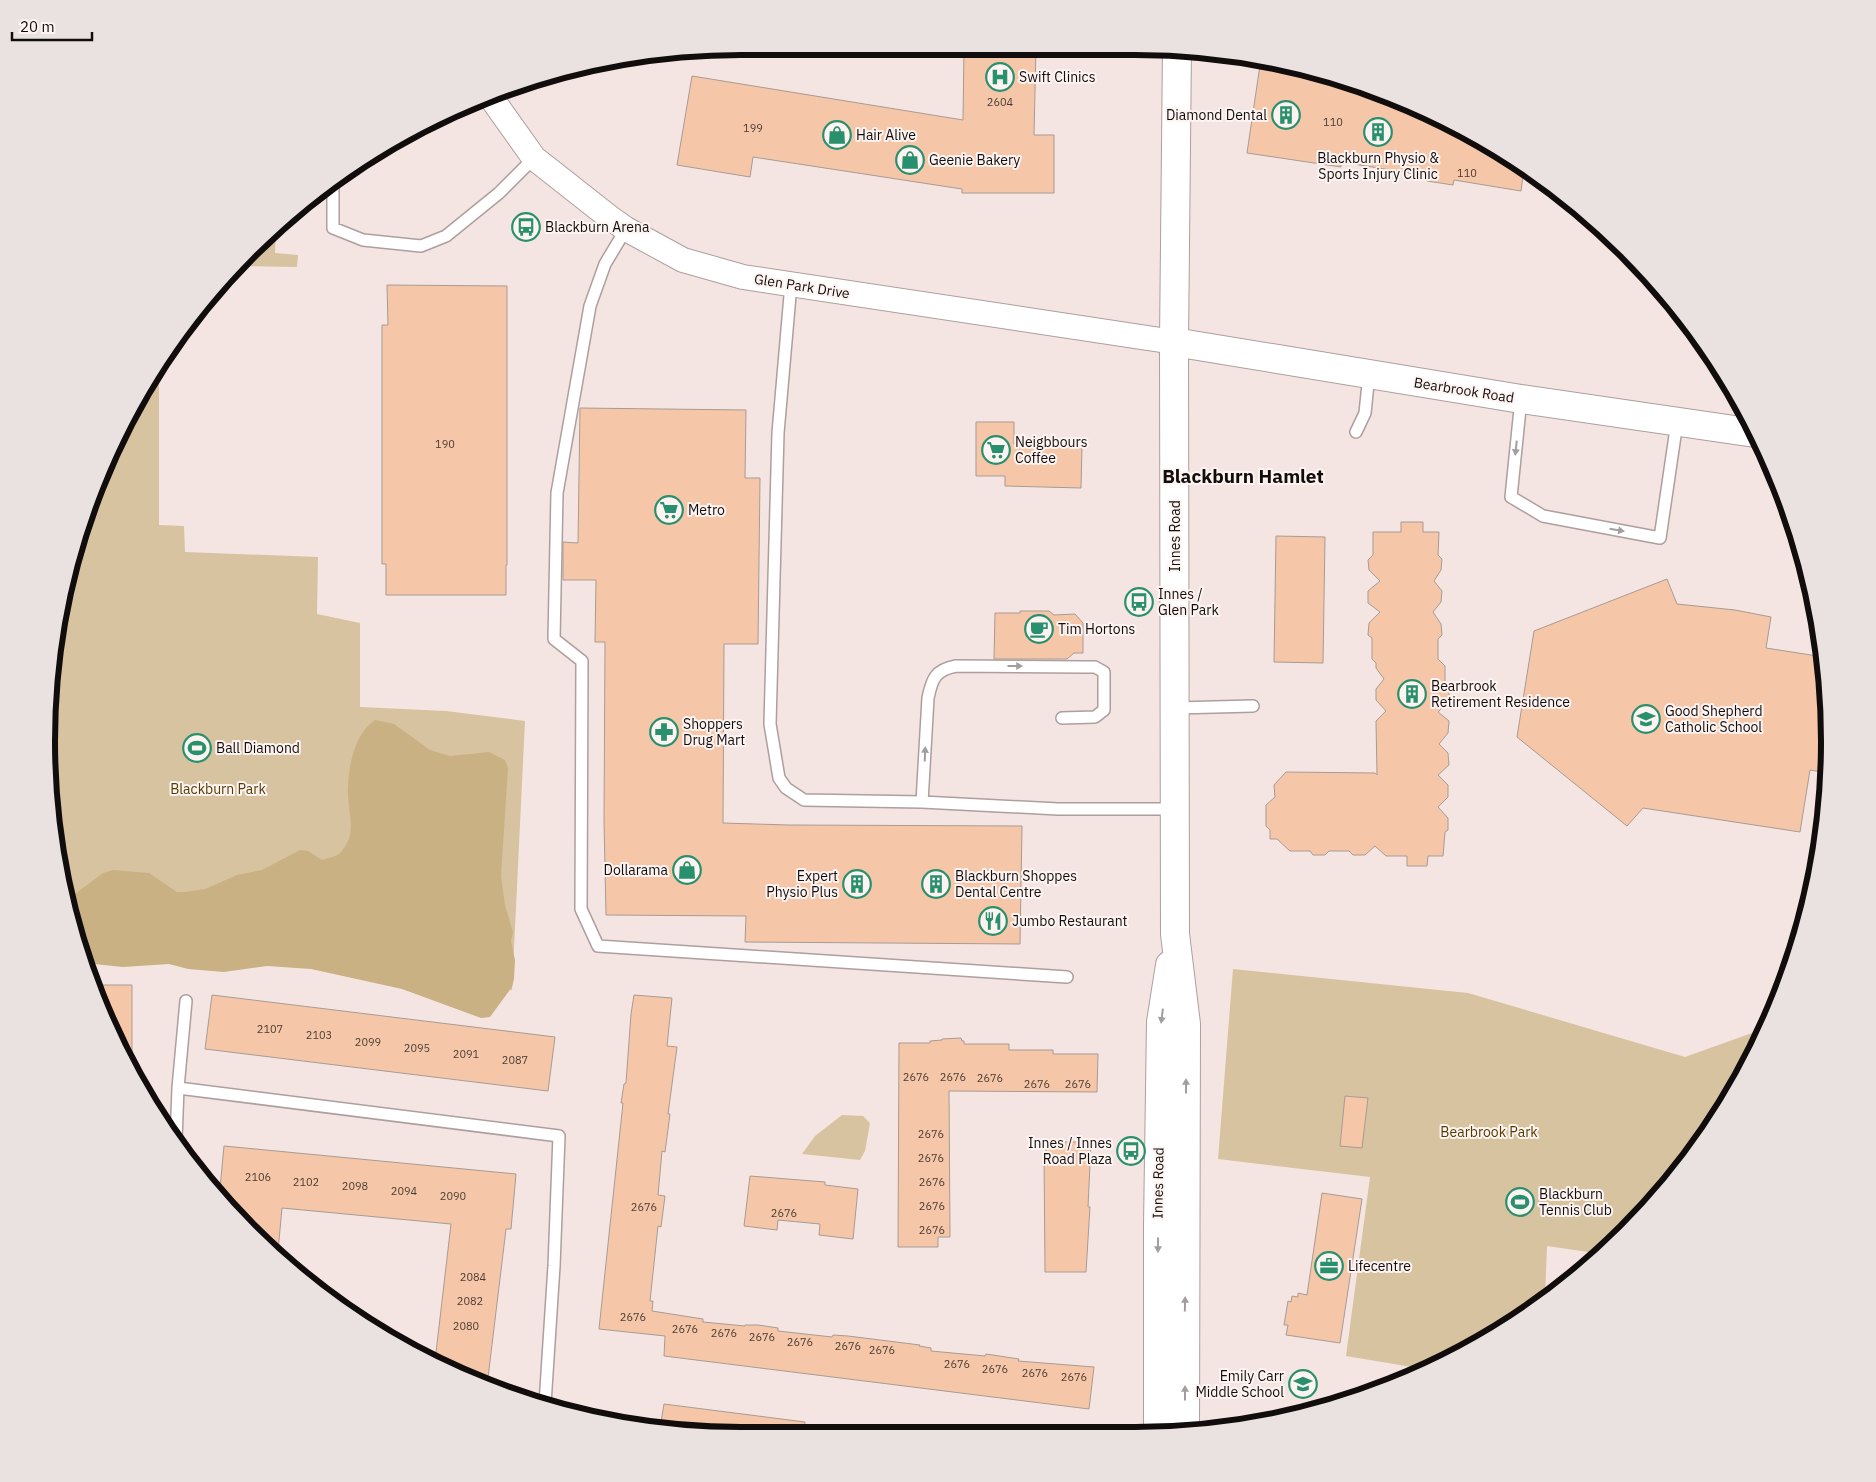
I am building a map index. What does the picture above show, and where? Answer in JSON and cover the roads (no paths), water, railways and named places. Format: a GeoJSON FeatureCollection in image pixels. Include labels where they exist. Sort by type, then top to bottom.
{"type":"FeatureCollection","features":[{"type":"Feature","properties":{"kind":"street","name":"Innes Road"},"geometry":{"type":"LineString","coordinates":[[1177,56],[1174,342],[1175,934],[1186,1024],[1185,1425]]}},
{"type":"Feature","properties":{"kind":"street","name":"Glen Park Drive"},"geometry":{"type":"LineString","coordinates":[[493,101],[534,158],[626,229],[683,260],[743,277],[1174,342]]}},
{"type":"Feature","properties":{"kind":"street","name":"Bearbrook Road"},"geometry":{"type":"LineString","coordinates":[[1174,342],[1521,400],[1747,432]]}},
{"type":"Feature","properties":{"kind":"street","name":"Innes Road"},"geometry":{"type":"LineString","coordinates":[[1158,1426],[1161,1022],[1175,934]]}},
{"type":"Feature","properties":{"kind":"lane"},"geometry":{"type":"LineString","coordinates":[[333,190],[333,228],[363,240],[420,246],[446,236],[499,192],[534,158]]}},
{"type":"Feature","properties":{"kind":"lane"},"geometry":{"type":"LineString","coordinates":[[626,229],[604,264],[590,306],[557,493],[554,640],[582,661],[581,909],[598,946],[1067,977]]}},
{"type":"Feature","properties":{"kind":"lane"},"geometry":{"type":"LineString","coordinates":[[791,284],[778,433],[770,715],[780,778],[786,788],[804,800],[922,802],[1058,809],[1175,809]]}},
{"type":"Feature","properties":{"kind":"lane"},"geometry":{"type":"LineString","coordinates":[[1356,432],[1364,413],[1369,374]]}},
{"type":"Feature","properties":{"kind":"lane"},"geometry":{"type":"LineString","coordinates":[[1521,400],[1511,497],[1543,516],[1660,538],[1677,422]]}},
{"type":"Feature","properties":{"kind":"lane"},"geometry":{"type":"LineString","coordinates":[[922,802],[928,698],[931,681],[942,670],[956,666],[1094,667],[1104,672],[1104,710],[1095,717],[1062,718]]}},
{"type":"Feature","properties":{"kind":"lane"},"geometry":{"type":"LineString","coordinates":[[1176,708],[1253,706]]}},
{"type":"Feature","properties":{"kind":"lane"},"geometry":{"type":"LineString","coordinates":[[176,1130],[178,1088],[186,1002]]}},
{"type":"Feature","properties":{"kind":"lane"},"geometry":{"type":"LineString","coordinates":[[178,1088],[559,1136],[554,1266],[545,1399]]}},
{"type":"Feature","properties":{"kind":"place","name":"Swift Clinics"},"geometry":{"type":"Point","coordinates":[1000,77]}},
{"type":"Feature","properties":{"kind":"place","name":"Diamond Dental"},"geometry":{"type":"Point","coordinates":[1286,115]}},
{"type":"Feature","properties":{"kind":"place","name":"Blackburn Physio & Sports Injury Clinic"},"geometry":{"type":"Point","coordinates":[1378,132]}},
{"type":"Feature","properties":{"kind":"place","name":"Hair Alive"},"geometry":{"type":"Point","coordinates":[837,135]}},
{"type":"Feature","properties":{"kind":"place","name":"Geenie Bakery"},"geometry":{"type":"Point","coordinates":[910,160]}},
{"type":"Feature","properties":{"kind":"place","name":"Blackburn Arena"},"geometry":{"type":"Point","coordinates":[526,227]}},
{"type":"Feature","properties":{"kind":"place","name":"Neigbbours Coffee"},"geometry":{"type":"Point","coordinates":[996,450]}},
{"type":"Feature","properties":{"kind":"place","name":"Metro"},"geometry":{"type":"Point","coordinates":[669,510]}},
{"type":"Feature","properties":{"kind":"place","name":"Innes / Glen Park"},"geometry":{"type":"Point","coordinates":[1139,602]}},
{"type":"Feature","properties":{"kind":"place","name":"Tim Hortons"},"geometry":{"type":"Point","coordinates":[1039,629]}},
{"type":"Feature","properties":{"kind":"place","name":"Bearbrook Retirement Residence"},"geometry":{"type":"Point","coordinates":[1412,694]}},
{"type":"Feature","properties":{"kind":"place","name":"Good Shepherd Catholic School"},"geometry":{"type":"Point","coordinates":[1646,719]}},
{"type":"Feature","properties":{"kind":"place","name":"Shoppers Drug Mart"},"geometry":{"type":"Point","coordinates":[664,732]}},
{"type":"Feature","properties":{"kind":"place","name":"Ball Diamond"},"geometry":{"type":"Point","coordinates":[197,748]}},
{"type":"Feature","properties":{"kind":"place","name":"Dollarama"},"geometry":{"type":"Point","coordinates":[687,870]}},
{"type":"Feature","properties":{"kind":"place","name":"Expert Physio Plus"},"geometry":{"type":"Point","coordinates":[857,884]}},
{"type":"Feature","properties":{"kind":"place","name":"Blackburn Shoppes Dental Centre"},"geometry":{"type":"Point","coordinates":[936,884]}},
{"type":"Feature","properties":{"kind":"place","name":"Jumbo Restaurant"},"geometry":{"type":"Point","coordinates":[993,921]}},
{"type":"Feature","properties":{"kind":"place","name":"Innes / Innes Road Plaza"},"geometry":{"type":"Point","coordinates":[1131,1151]}},
{"type":"Feature","properties":{"kind":"place","name":"Blackburn Tennis Club"},"geometry":{"type":"Point","coordinates":[1520,1202]}},
{"type":"Feature","properties":{"kind":"place","name":"Lifecentre"},"geometry":{"type":"Point","coordinates":[1329,1266]}},
{"type":"Feature","properties":{"kind":"place","name":"Emily Carr Middle School"},"geometry":{"type":"Point","coordinates":[1303,1384]}},
{"type":"Feature","properties":{"kind":"district","name":"Blackburn Hamlet"},"geometry":{"type":"Point","coordinates":[1243,476]}},
{"type":"Feature","properties":{"kind":"park label","name":"Blackburn Park"},"geometry":{"type":"Point","coordinates":[218,789]}},
{"type":"Feature","properties":{"kind":"park label","name":"Bearbrook Park"},"geometry":{"type":"Point","coordinates":[1489,1132]}}]}
